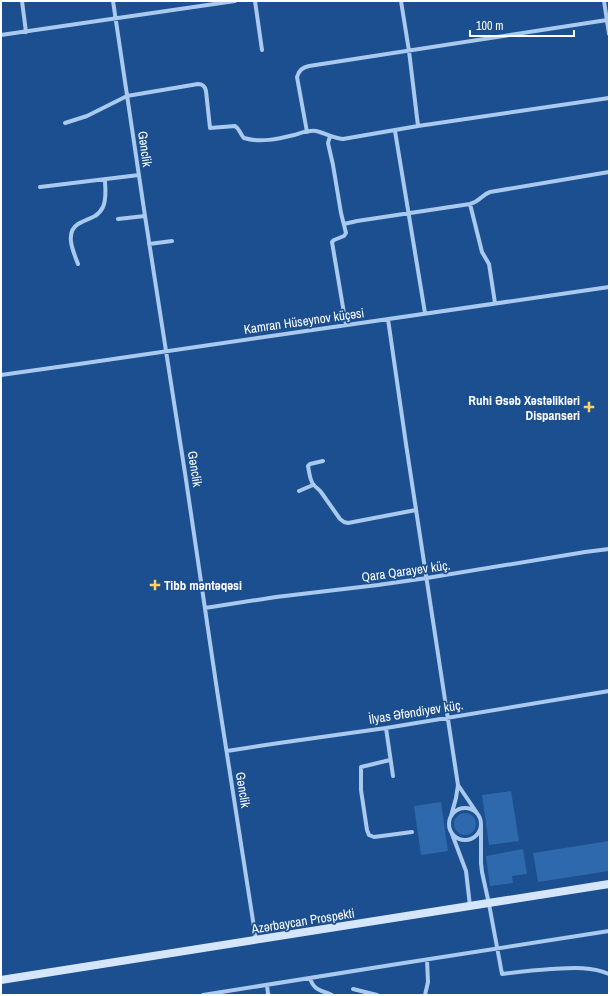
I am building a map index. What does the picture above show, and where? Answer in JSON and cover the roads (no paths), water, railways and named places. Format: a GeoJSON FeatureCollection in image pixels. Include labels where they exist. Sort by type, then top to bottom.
{"type":"FeatureCollection","features":[{"type":"Feature","properties":{"kind":"street"},"geometry":{"type":"LineString","coordinates":[[22,1],[26,32]]}},
{"type":"Feature","properties":{"kind":"street","name":"Gənclik"},"geometry":{"type":"LineString","coordinates":[[113,1],[256,940]]}},
{"type":"Feature","properties":{"kind":"street"},"geometry":{"type":"LineString","coordinates":[[198,1],[199,6]]}},
{"type":"Feature","properties":{"kind":"street"},"geometry":{"type":"LineString","coordinates":[[1,35],[235,1]]}},
{"type":"Feature","properties":{"kind":"street"},"geometry":{"type":"LineString","coordinates":[[254,1],[262,50]]}},
{"type":"Feature","properties":{"kind":"street"},"geometry":{"type":"LineString","coordinates":[[401,1],[418,126]]}},
{"type":"Feature","properties":{"kind":"street"},"geometry":{"type":"LineString","coordinates":[[604,1],[609,34]]}},
{"type":"Feature","properties":{"kind":"street"},"geometry":{"type":"LineString","coordinates":[[307,132],[297,77],[298,71],[302,68],[607,20]]}},
{"type":"Feature","properties":{"kind":"street"},"geometry":{"type":"LineString","coordinates":[[65,124],[88,116],[128,96],[198,84],[204,86],[206,91],[210,128],[235,126],[238,127],[244,138],[254,140],[272,140],[316,131],[336,139],[343,139],[418,126],[609,98]]}},
{"type":"Feature","properties":{"kind":"street"},"geometry":{"type":"LineString","coordinates":[[395,130],[425,313]]}},
{"type":"Feature","properties":{"kind":"street"},"geometry":{"type":"LineString","coordinates":[[330,136],[328,144],[346,234],[332,242],[346,325]]}},
{"type":"Feature","properties":{"kind":"street"},"geometry":{"type":"LineString","coordinates":[[344,224],[470,204],[479,201],[483,196],[490,192],[609,172]]}},
{"type":"Feature","properties":{"kind":"street"},"geometry":{"type":"LineString","coordinates":[[40,187],[139,175]]}},
{"type":"Feature","properties":{"kind":"street"},"geometry":{"type":"LineString","coordinates":[[78,264],[72,243],[71,232],[78,224],[98,214],[103,208],[105,200],[105,179]]}},
{"type":"Feature","properties":{"kind":"street"},"geometry":{"type":"LineString","coordinates":[[470,204],[482,252],[489,264],[495,303]]}},
{"type":"Feature","properties":{"kind":"street"},"geometry":{"type":"LineString","coordinates":[[118,219],[145,216]]}},
{"type":"Feature","properties":{"kind":"street"},"geometry":{"type":"LineString","coordinates":[[149,244],[172,241]]}},
{"type":"Feature","properties":{"kind":"street","name":"Kamran Hüseynov küçəsi"},"geometry":{"type":"LineString","coordinates":[[1,375],[609,286]]}},
{"type":"Feature","properties":{"kind":"street"},"geometry":{"type":"LineString","coordinates":[[388,319],[458,785],[450,819],[451,830],[466,871],[470,906]]}},
{"type":"Feature","properties":{"kind":"street"},"geometry":{"type":"LineString","coordinates":[[323,462],[310,464],[308,466],[313,485],[318,488],[340,519],[344,522],[348,523],[416,510]]}},
{"type":"Feature","properties":{"kind":"street"},"geometry":{"type":"LineString","coordinates":[[299,490],[313,485]]}},
{"type":"Feature","properties":{"kind":"street","name":"Qara Qarayev küç."},"geometry":{"type":"LineString","coordinates":[[205,608],[276,597],[427,578],[609,549]]}},
{"type":"Feature","properties":{"kind":"street","name":"İlyas Əfəndiyev küç."},"geometry":{"type":"LineString","coordinates":[[227,751],[386,728],[609,691]]}},
{"type":"Feature","properties":{"kind":"street"},"geometry":{"type":"LineString","coordinates":[[386,728],[393,776]]}},
{"type":"Feature","properties":{"kind":"street"},"geometry":{"type":"LineString","coordinates":[[390,760],[361,767],[361,790],[367,830],[370,835],[374,837],[412,832]]}},
{"type":"Feature","properties":{"kind":"street"},"geometry":{"type":"LineString","coordinates":[[458,785],[476,810],[481,824],[482,872],[502,974],[571,968],[592,969],[609,974]]}},
{"type":"Feature","properties":{"kind":"street"},"geometry":{"type":"LineString","coordinates":[[450,819],[457,810],[464,808],[471,809],[479,816]]}},
{"type":"Feature","properties":{"kind":"street"},"geometry":{"type":"LineString","coordinates":[[451,830],[458,838],[468,839],[478,834],[481,824]]}},
{"type":"Feature","properties":{"kind":"street","name":"Azərbaycan Prospekti"},"geometry":{"type":"LineString","coordinates":[[1,980],[609,884]]}},
{"type":"Feature","properties":{"kind":"street"},"geometry":{"type":"LineString","coordinates":[[203,995],[609,931]]}},
{"type":"Feature","properties":{"kind":"street"},"geometry":{"type":"LineString","coordinates":[[425,995],[428,982],[427,960]]}},
{"type":"Feature","properties":{"kind":"street"},"geometry":{"type":"LineString","coordinates":[[310,978],[315,988],[332,995]]}},
{"type":"Feature","properties":{"kind":"street"},"geometry":{"type":"LineString","coordinates":[[267,985],[268,994],[270,995]]}},
{"type":"Feature","properties":{"kind":"street"},"geometry":{"type":"LineString","coordinates":[[353,989],[377,995]]}},
{"type":"Feature","properties":{"kind":"place","name":"Ruhi Əsəb Xəstəlikləri Dispanseri"},"geometry":{"type":"Point","coordinates":[589,407]}},
{"type":"Feature","properties":{"kind":"place","name":"Tibb məntəqəsi"},"geometry":{"type":"Point","coordinates":[155,585]}}]}
